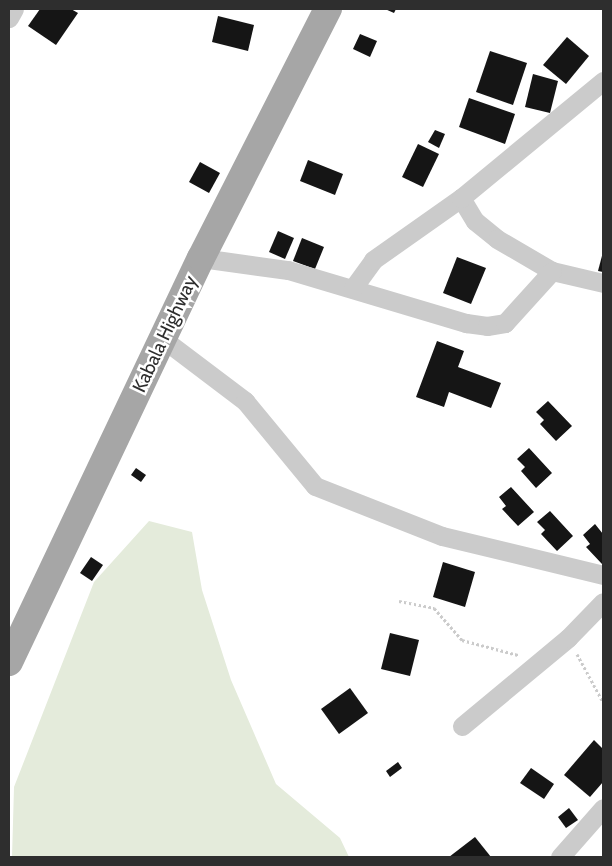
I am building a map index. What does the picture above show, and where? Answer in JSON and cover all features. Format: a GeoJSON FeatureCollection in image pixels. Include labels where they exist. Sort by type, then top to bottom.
{"type":"FeatureCollection","features":[{"type":"Feature","properties":{"kind":"main road","name":"Kabala Highway"},"geometry":{"type":"LineString","coordinates":[[9,662],[201,258],[328,9]]}},
{"type":"Feature","properties":{"kind":"street"},"geometry":{"type":"LineString","coordinates":[[9,18],[14,9]]}},
{"type":"Feature","properties":{"kind":"street"},"geometry":{"type":"LineString","coordinates":[[353,288],[373,260],[461,198],[603,81]]}},
{"type":"Feature","properties":{"kind":"street"},"geometry":{"type":"LineString","coordinates":[[461,198],[482,227],[552,272],[603,283]]}},
{"type":"Feature","properties":{"kind":"street"},"geometry":{"type":"LineString","coordinates":[[201,258],[288,270],[466,323],[487,326],[505,323],[552,272]]}},
{"type":"Feature","properties":{"kind":"street"},"geometry":{"type":"LineString","coordinates":[[163,339],[245,401],[314,486],[442,536],[603,575]]}},
{"type":"Feature","properties":{"kind":"street"},"geometry":{"type":"LineString","coordinates":[[462,726],[568,638],[603,602]]}},
{"type":"Feature","properties":{"kind":"street"},"geometry":{"type":"LineString","coordinates":[[560,857],[603,808]]}},
{"type":"Feature","properties":{"kind":"path"},"geometry":{"type":"LineString","coordinates":[[399,601],[434,608],[462,640],[486,644],[539,662]]}},
{"type":"Feature","properties":{"kind":"path"},"geometry":{"type":"LineString","coordinates":[[568,638],[603,702]]}},
{"type":"Feature","properties":{"kind":"green space"},"geometry":{"type":"Polygon","coordinates":[[[149,521],[192,532],[202,590],[231,680],[276,784],[340,838],[349,857],[12,857],[14,787],[94,582],[149,521]]]}},
{"type":"Feature","properties":{"kind":"building"},"geometry":{"type":"Polygon","coordinates":[[[40,9],[71,9],[78,13],[56,45],[28,26],[40,9]]]}},
{"type":"Feature","properties":{"kind":"building"},"geometry":{"type":"Polygon","coordinates":[[[385,9],[396,9],[394,13],[385,9]]]}},
{"type":"Feature","properties":{"kind":"building"},"geometry":{"type":"Polygon","coordinates":[[[218,16],[254,25],[248,51],[212,42],[218,16]]]}},
{"type":"Feature","properties":{"kind":"building"},"geometry":{"type":"Polygon","coordinates":[[[360,34],[377,41],[370,57],[353,49],[360,34]]]}},
{"type":"Feature","properties":{"kind":"building"},"geometry":{"type":"Polygon","coordinates":[[[567,37],[589,56],[566,84],[543,65],[567,37]]]}},
{"type":"Feature","properties":{"kind":"building"},"geometry":{"type":"Polygon","coordinates":[[[490,51],[527,63],[513,105],[476,92],[490,51]]]}},
{"type":"Feature","properties":{"kind":"building"},"geometry":{"type":"Polygon","coordinates":[[[533,74],[558,81],[550,113],[525,107],[533,74]]]}},
{"type":"Feature","properties":{"kind":"building"},"geometry":{"type":"Polygon","coordinates":[[[469,98],[515,114],[505,144],[459,127],[469,98]]]}},
{"type":"Feature","properties":{"kind":"building"},"geometry":{"type":"Polygon","coordinates":[[[435,130],[445,134],[439,148],[428,142],[435,130]]]}},
{"type":"Feature","properties":{"kind":"building"},"geometry":{"type":"Polygon","coordinates":[[[418,144],[439,154],[423,187],[402,177],[418,144]]]}},
{"type":"Feature","properties":{"kind":"building"},"geometry":{"type":"Polygon","coordinates":[[[308,160],[343,174],[335,195],[300,181],[308,160]]]}},
{"type":"Feature","properties":{"kind":"building"},"geometry":{"type":"Polygon","coordinates":[[[200,162],[220,173],[209,193],[189,182],[200,162]]]}},
{"type":"Feature","properties":{"kind":"building"},"geometry":{"type":"Polygon","coordinates":[[[278,231],[294,238],[285,259],[269,252],[278,231]]]}},
{"type":"Feature","properties":{"kind":"building"},"geometry":{"type":"Polygon","coordinates":[[[302,238],[324,247],[315,269],[293,261],[302,238]]]}},
{"type":"Feature","properties":{"kind":"building"},"geometry":{"type":"Polygon","coordinates":[[[603,252],[603,272],[598,271],[603,252]]]}},
{"type":"Feature","properties":{"kind":"building"},"geometry":{"type":"Polygon","coordinates":[[[457,257],[486,268],[471,304],[443,293],[457,257]]]}},
{"type":"Feature","properties":{"kind":"building"},"geometry":{"type":"Polygon","coordinates":[[[437,341],[464,351],[458,367],[501,383],[491,408],[449,392],[444,407],[416,397],[437,341]]]}},
{"type":"Feature","properties":{"kind":"building"},"geometry":{"type":"Polygon","coordinates":[[[548,401],[572,426],[556,441],[540,424],[544,420],[536,412],[548,401]]]}},
{"type":"Feature","properties":{"kind":"building"},"geometry":{"type":"Polygon","coordinates":[[[529,448],[552,473],[536,488],[521,471],[525,467],[517,459],[529,448]]]}},
{"type":"Feature","properties":{"kind":"building"},"geometry":{"type":"Polygon","coordinates":[[[136,468],[146,475],[141,482],[131,475],[136,468]]]}},
{"type":"Feature","properties":{"kind":"building"},"geometry":{"type":"Polygon","coordinates":[[[511,487],[534,512],[518,526],[502,509],[506,506],[499,497],[511,487]]]}},
{"type":"Feature","properties":{"kind":"building"},"geometry":{"type":"Polygon","coordinates":[[[550,511],[573,536],[557,551],[541,534],[545,530],[537,522],[550,511]]]}},
{"type":"Feature","properties":{"kind":"building"},"geometry":{"type":"Polygon","coordinates":[[[595,524],[603,534],[602,564],[586,547],[590,544],[583,535],[595,524]]]}},
{"type":"Feature","properties":{"kind":"building"},"geometry":{"type":"Polygon","coordinates":[[[91,557],[103,565],[92,581],[80,573],[91,557]]]}},
{"type":"Feature","properties":{"kind":"building"},"geometry":{"type":"Polygon","coordinates":[[[443,562],[475,572],[465,607],[433,597],[443,562]]]}},
{"type":"Feature","properties":{"kind":"building"},"geometry":{"type":"Polygon","coordinates":[[[390,633],[419,640],[410,676],[381,669],[390,633]]]}},
{"type":"Feature","properties":{"kind":"building"},"geometry":{"type":"Polygon","coordinates":[[[350,688],[368,713],[339,734],[321,709],[350,688]]]}},
{"type":"Feature","properties":{"kind":"building"},"geometry":{"type":"Polygon","coordinates":[[[594,740],[603,749],[603,782],[590,797],[564,775],[594,740]]]}},
{"type":"Feature","properties":{"kind":"building"},"geometry":{"type":"Polygon","coordinates":[[[398,762],[402,768],[390,777],[386,771],[398,762]]]}},
{"type":"Feature","properties":{"kind":"building"},"geometry":{"type":"Polygon","coordinates":[[[531,768],[554,784],[544,799],[520,783],[531,768]]]}},
{"type":"Feature","properties":{"kind":"building"},"geometry":{"type":"Polygon","coordinates":[[[569,808],[578,820],[566,828],[558,817],[569,808]]]}},
{"type":"Feature","properties":{"kind":"building"},"geometry":{"type":"Polygon","coordinates":[[[475,837],[491,857],[449,857],[475,837]]]}}]}
